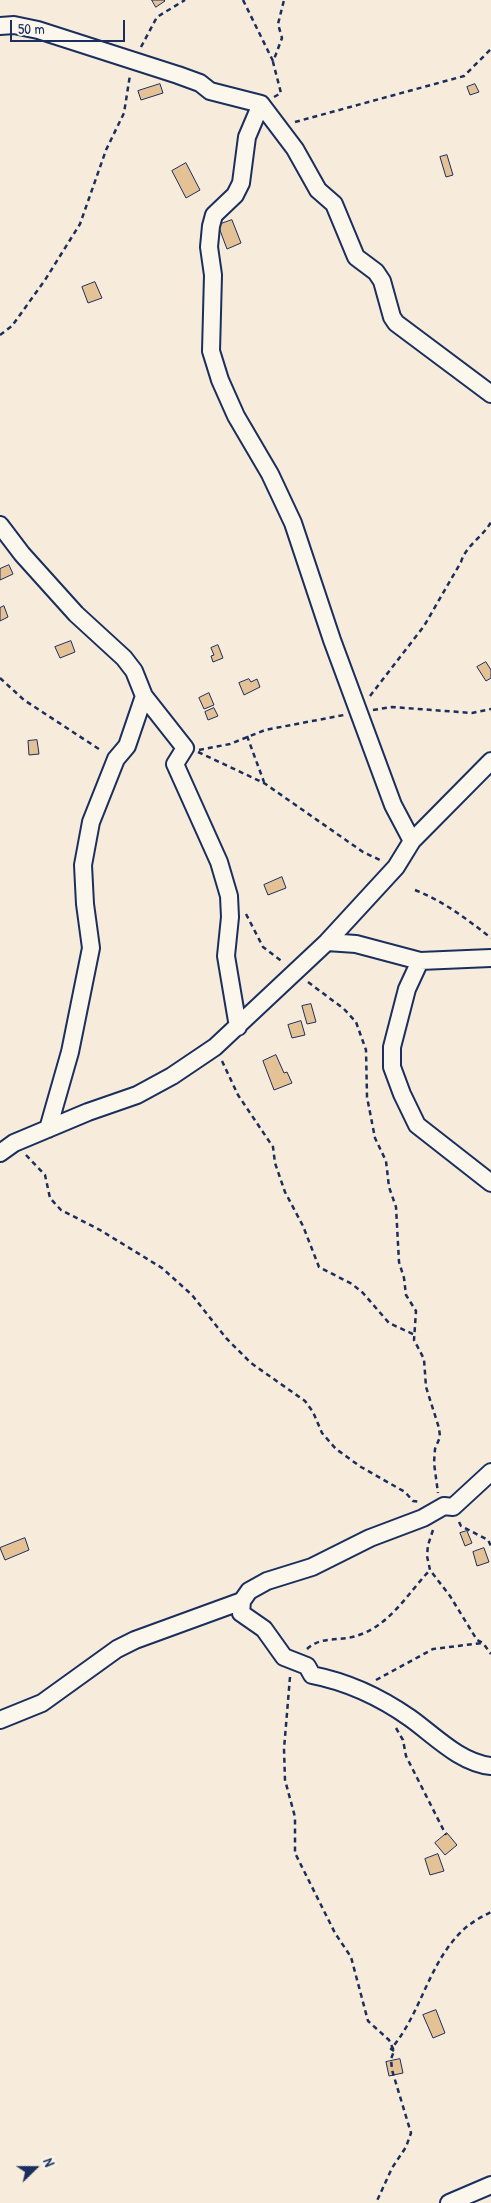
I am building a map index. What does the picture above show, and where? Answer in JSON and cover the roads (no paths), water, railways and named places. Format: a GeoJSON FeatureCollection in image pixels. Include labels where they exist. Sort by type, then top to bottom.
{"type":"FeatureCollection","features":[{"type":"Feature","properties":{"kind":"street"},"geometry":{"type":"LineString","coordinates":[[0,26],[14,25],[38,30],[136,61],[200,84],[210,91],[262,104],[280,126],[295,149],[318,190],[334,204],[356,257],[376,272],[382,281],[392,317],[396,323],[491,394]]}},
{"type":"Feature","properties":{"kind":"street"},"geometry":{"type":"LineString","coordinates":[[262,104],[247,137],[240,184],[235,195],[214,214],[211,226],[209,247],[213,275],[211,351],[220,380],[236,416],[270,474],[293,523],[359,712],[394,805],[412,841]]}},
{"type":"Feature","properties":{"kind":"street"},"geometry":{"type":"LineString","coordinates":[[0,525],[22,554],[76,614],[124,658],[134,670],[144,696],[185,748],[175,764],[220,862],[229,896],[230,917],[226,956],[238,1027]]}},
{"type":"Feature","properties":{"kind":"street"},"geometry":{"type":"LineString","coordinates":[[48,1129],[70,1052],[91,948],[85,904],[83,865],[91,822],[116,760],[127,746],[144,696]]}},
{"type":"Feature","properties":{"kind":"street"},"geometry":{"type":"LineString","coordinates":[[0,1153],[14,1144],[88,1112],[137,1095],[172,1076],[215,1047],[327,942],[396,867],[412,841],[491,761]]}},
{"type":"Feature","properties":{"kind":"street"},"geometry":{"type":"LineString","coordinates":[[327,942],[356,944],[420,961],[491,958]]}},
{"type":"Feature","properties":{"kind":"street"},"geometry":{"type":"LineString","coordinates":[[420,961],[407,988],[392,1047],[392,1067],[402,1094],[417,1125],[491,1183]]}},
{"type":"Feature","properties":{"kind":"street"},"geometry":{"type":"LineString","coordinates":[[491,1472],[445,1505],[423,1518],[370,1538],[312,1567],[267,1580],[249,1591],[242,1601],[241,1613],[264,1629],[284,1657],[307,1666],[312,1675],[369,1692],[391,1705],[453,1750],[473,1761],[491,1766]]}},
{"type":"Feature","properties":{"kind":"street"},"geometry":{"type":"LineString","coordinates":[[0,1720],[42,1703],[118,1649],[136,1640],[242,1601]]}},
{"type":"Feature","properties":{"kind":"street"},"geometry":{"type":"LineString","coordinates":[[449,2203],[491,2185]]}}]}
